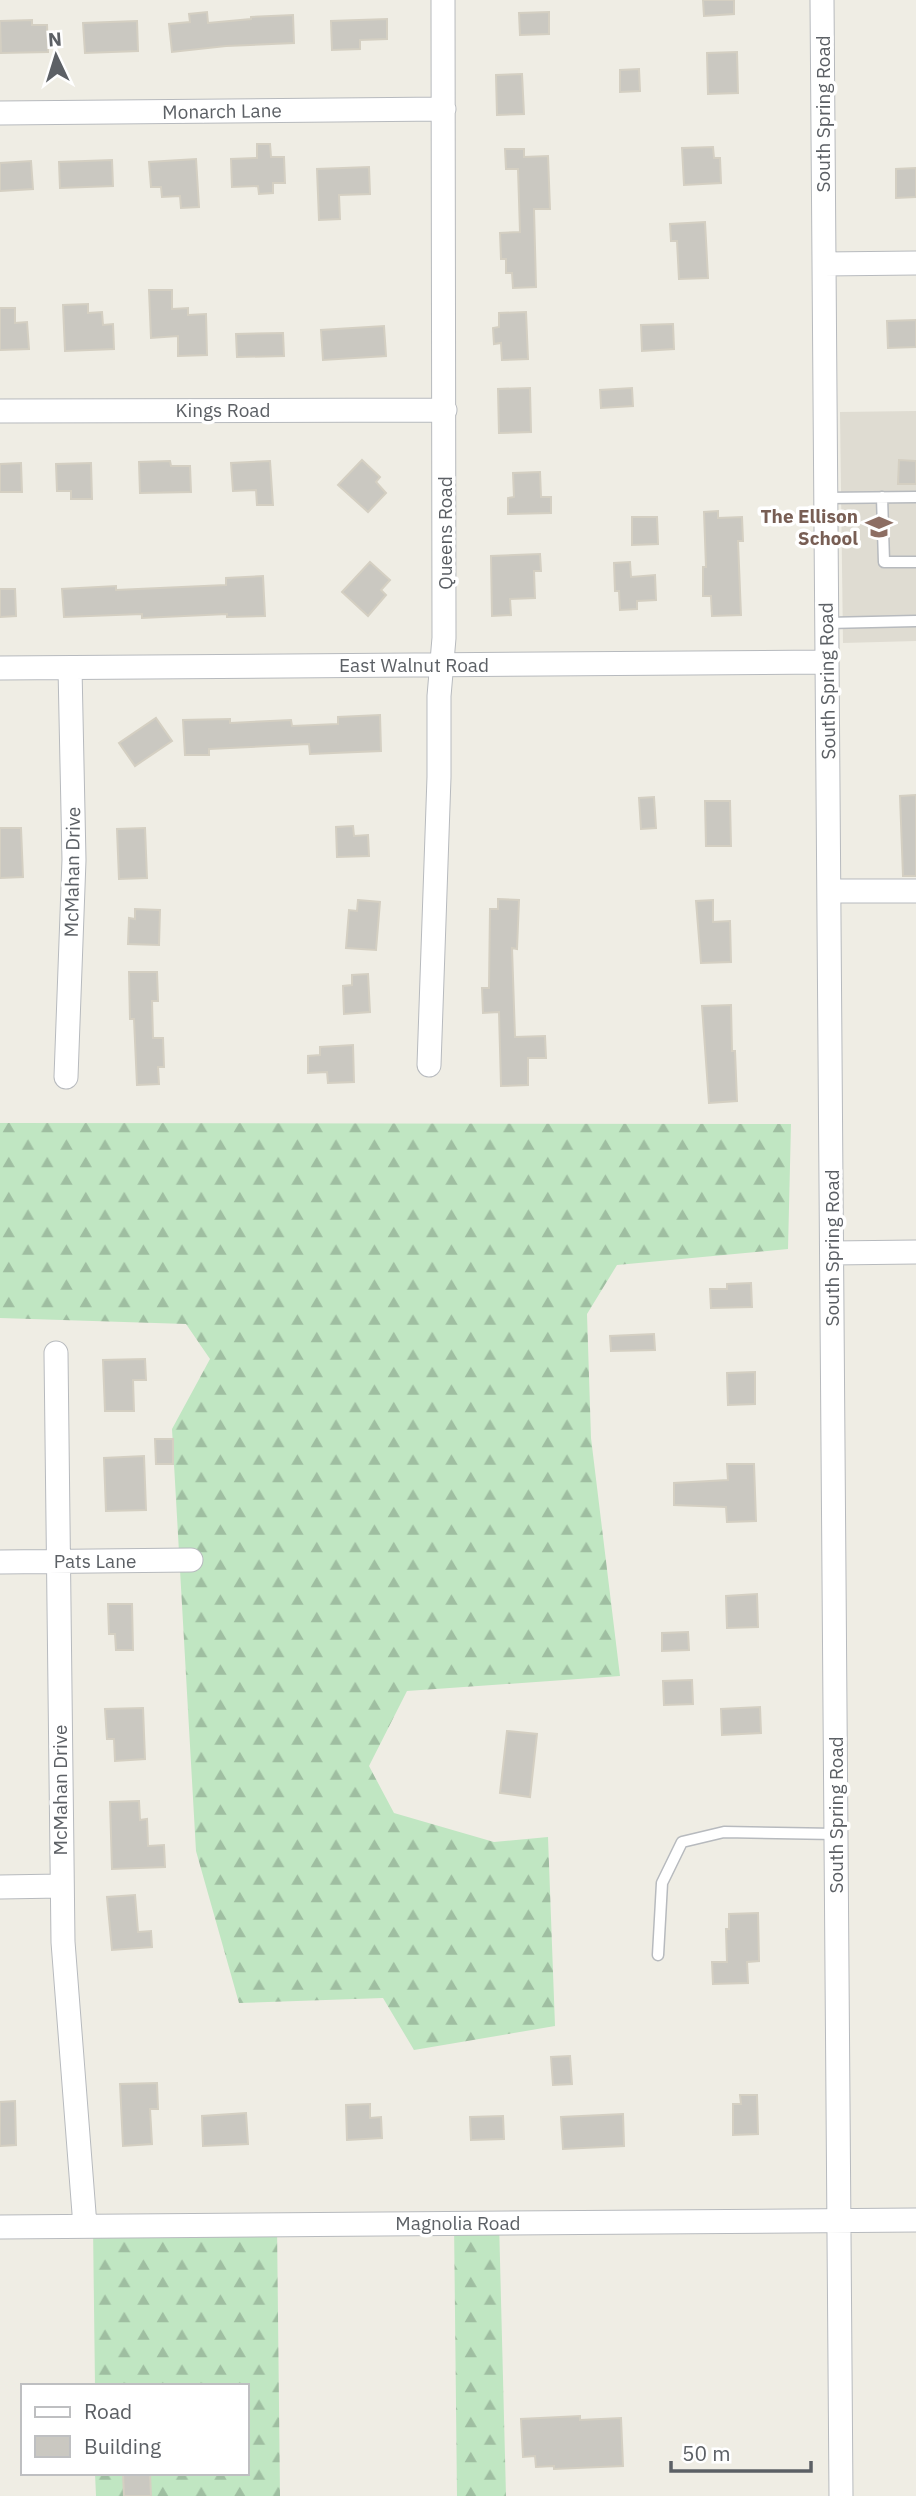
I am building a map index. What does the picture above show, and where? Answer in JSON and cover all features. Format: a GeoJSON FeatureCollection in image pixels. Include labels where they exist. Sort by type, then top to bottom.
{"type":"FeatureCollection","features":[{"type":"Feature","properties":{"kind":"street","name":"Queens Road"},"geometry":{"type":"LineString","coordinates":[[429,1065],[439,777],[439,696],[444,638],[443,0]]}},
{"type":"Feature","properties":{"kind":"street","name":"South Spring Road"},"geometry":{"type":"LineString","coordinates":[[822,0],[841,2496]]}},
{"type":"Feature","properties":{"kind":"street","name":"Monarch Lane"},"geometry":{"type":"LineString","coordinates":[[0,113],[444,109]]}},
{"type":"Feature","properties":{"kind":"street"},"geometry":{"type":"LineString","coordinates":[[824,264],[916,263]]}},
{"type":"Feature","properties":{"kind":"street","name":"Kings Road"},"geometry":{"type":"LineString","coordinates":[[0,411],[445,410]]}},
{"type":"Feature","properties":{"kind":"street","name":"East Walnut Road"},"geometry":{"type":"LineString","coordinates":[[0,668],[827,662]]}},
{"type":"Feature","properties":{"kind":"street","name":"McMahan Drive"},"geometry":{"type":"LineString","coordinates":[[66,1077],[74,860],[70,668]]}},
{"type":"Feature","properties":{"kind":"street"},"geometry":{"type":"LineString","coordinates":[[829,891],[916,891]]}},
{"type":"Feature","properties":{"kind":"street"},"geometry":{"type":"LineString","coordinates":[[832,1253],[916,1252]]}},
{"type":"Feature","properties":{"kind":"street","name":"McMahan Drive"},"geometry":{"type":"LineString","coordinates":[[56,1353],[62,1942],[85,2226]]}},
{"type":"Feature","properties":{"kind":"street","name":"Pats Lane"},"geometry":{"type":"LineString","coordinates":[[0,1562],[191,1560]]}},
{"type":"Feature","properties":{"kind":"street"},"geometry":{"type":"LineString","coordinates":[[0,1887],[61,1886]]}},
{"type":"Feature","properties":{"kind":"street","name":"Magnolia Road"},"geometry":{"type":"LineString","coordinates":[[0,2227],[916,2220]]}},
{"type":"Feature","properties":{"kind":"lane"},"geometry":{"type":"LineString","coordinates":[[882,497],[884,562],[916,562]]}},
{"type":"Feature","properties":{"kind":"lane"},"geometry":{"type":"LineString","coordinates":[[826,498],[916,497]]}},
{"type":"Feature","properties":{"kind":"lane"},"geometry":{"type":"LineString","coordinates":[[827,623],[916,621]]}},
{"type":"Feature","properties":{"kind":"lane"},"geometry":{"type":"LineString","coordinates":[[658,1955],[662,1883],[682,1842],[724,1832],[836,1834]]}},
{"type":"Feature","properties":{"kind":"shaded area","name":"The Ellison School"},"geometry":{"type":"Polygon","coordinates":[[[916,411],[916,641],[843,643],[840,412],[916,411]]]}},
{"type":"Feature","properties":{"kind":"green space"},"geometry":{"type":"Polygon","coordinates":[[[0,1123],[791,1124],[788,1249],[617,1265],[587,1314],[591,1438],[620,1676],[407,1691],[369,1766],[394,1813],[494,1842],[548,1837],[555,2026],[414,2050],[383,1998],[239,2003],[196,1851],[172,1429],[210,1359],[186,1324],[0,1318],[0,1123]]]}},
{"type":"Feature","properties":{"kind":"green space"},"geometry":{"type":"Polygon","coordinates":[[[454,2221],[499,2221],[506,2496],[457,2496],[454,2221]]]}},
{"type":"Feature","properties":{"kind":"green space"},"geometry":{"type":"Polygon","coordinates":[[[277,2225],[280,2496],[96,2496],[95,2475],[248,2475],[248,2384],[95,2384],[93,2226],[277,2225]]]}},
{"type":"Feature","properties":{"kind":"building"},"geometry":{"type":"Polygon","coordinates":[[[703,0],[734,0],[734,14],[704,16],[703,0]]]}},
{"type":"Feature","properties":{"kind":"building"},"geometry":{"type":"Polygon","coordinates":[[[207,12],[208,23],[293,15],[294,43],[172,52],[169,24],[190,22],[189,14],[207,12]]]}},
{"type":"Feature","properties":{"kind":"building"},"geometry":{"type":"Polygon","coordinates":[[[549,12],[549,34],[520,35],[519,13],[549,12]]]}},
{"type":"Feature","properties":{"kind":"building"},"geometry":{"type":"Polygon","coordinates":[[[387,19],[387,39],[360,40],[360,49],[332,50],[331,21],[387,19]]]}},
{"type":"Feature","properties":{"kind":"building"},"geometry":{"type":"Polygon","coordinates":[[[32,20],[32,25],[47,25],[48,52],[1,53],[0,21],[32,20]]]}},
{"type":"Feature","properties":{"kind":"building"},"geometry":{"type":"Polygon","coordinates":[[[137,21],[138,51],[85,53],[83,23],[137,21]]]}},
{"type":"Feature","properties":{"kind":"building"},"geometry":{"type":"Polygon","coordinates":[[[737,52],[738,93],[708,94],[707,53],[737,52]]]}},
{"type":"Feature","properties":{"kind":"building"},"geometry":{"type":"Polygon","coordinates":[[[639,69],[640,91],[620,92],[620,70],[639,69]]]}},
{"type":"Feature","properties":{"kind":"building"},"geometry":{"type":"Polygon","coordinates":[[[522,74],[524,114],[497,115],[496,75],[522,74]]]}},
{"type":"Feature","properties":{"kind":"building"},"geometry":{"type":"Polygon","coordinates":[[[257,144],[270,144],[271,157],[284,157],[285,183],[273,183],[273,193],[259,194],[258,186],[232,187],[231,159],[257,158],[257,144]]]}},
{"type":"Feature","properties":{"kind":"building"},"geometry":{"type":"Polygon","coordinates":[[[713,147],[714,158],[720,158],[721,183],[684,185],[682,148],[713,147]]]}},
{"type":"Feature","properties":{"kind":"building"},"geometry":{"type":"Polygon","coordinates":[[[505,149],[524,149],[524,157],[548,156],[550,209],[534,209],[536,287],[513,288],[512,273],[506,273],[506,259],[501,259],[500,233],[520,232],[518,169],[506,169],[505,149]]]}},
{"type":"Feature","properties":{"kind":"building"},"geometry":{"type":"Polygon","coordinates":[[[196,159],[199,207],[181,208],[180,196],[162,197],[161,187],[151,187],[149,162],[196,159]]]}},
{"type":"Feature","properties":{"kind":"building"},"geometry":{"type":"Polygon","coordinates":[[[112,160],[113,186],[60,188],[59,162],[112,160]]]}},
{"type":"Feature","properties":{"kind":"building"},"geometry":{"type":"Polygon","coordinates":[[[31,161],[33,189],[0,191],[0,163],[31,161]]]}},
{"type":"Feature","properties":{"kind":"building"},"geometry":{"type":"Polygon","coordinates":[[[369,167],[370,194],[339,195],[340,219],[319,220],[317,169],[369,167]]]}},
{"type":"Feature","properties":{"kind":"building"},"geometry":{"type":"Polygon","coordinates":[[[916,168],[916,197],[896,198],[896,169],[916,168]]]}},
{"type":"Feature","properties":{"kind":"building"},"geometry":{"type":"Polygon","coordinates":[[[705,222],[708,278],[679,279],[677,241],[671,241],[670,224],[705,222]]]}},
{"type":"Feature","properties":{"kind":"building"},"geometry":{"type":"Polygon","coordinates":[[[149,290],[172,290],[172,309],[188,308],[188,315],[206,314],[207,355],[178,356],[178,336],[151,338],[149,290]]]}},
{"type":"Feature","properties":{"kind":"building"},"geometry":{"type":"Polygon","coordinates":[[[88,304],[88,313],[102,312],[103,325],[113,324],[114,349],[65,351],[63,305],[88,304]]]}},
{"type":"Feature","properties":{"kind":"building"},"geometry":{"type":"Polygon","coordinates":[[[0,308],[15,308],[15,323],[27,322],[29,349],[0,350],[0,308]]]}},
{"type":"Feature","properties":{"kind":"building"},"geometry":{"type":"Polygon","coordinates":[[[526,312],[528,359],[502,360],[501,343],[494,344],[493,328],[499,327],[499,313],[526,312]]]}},
{"type":"Feature","properties":{"kind":"building"},"geometry":{"type":"Polygon","coordinates":[[[916,320],[916,347],[888,348],[887,321],[916,320]]]}},
{"type":"Feature","properties":{"kind":"building"},"geometry":{"type":"Polygon","coordinates":[[[673,324],[674,349],[642,351],[641,325],[673,324]]]}},
{"type":"Feature","properties":{"kind":"building"},"geometry":{"type":"Polygon","coordinates":[[[384,326],[386,356],[323,360],[321,330],[384,326]]]}},
{"type":"Feature","properties":{"kind":"building"},"geometry":{"type":"Polygon","coordinates":[[[283,333],[284,356],[237,357],[236,334],[283,333]]]}},
{"type":"Feature","properties":{"kind":"building"},"geometry":{"type":"Polygon","coordinates":[[[530,388],[531,432],[499,433],[498,389],[530,388]]]}},
{"type":"Feature","properties":{"kind":"building"},"geometry":{"type":"Polygon","coordinates":[[[632,388],[633,406],[601,408],[600,390],[632,388]]]}},
{"type":"Feature","properties":{"kind":"building"},"geometry":{"type":"Polygon","coordinates":[[[362,460],[380,477],[376,482],[386,493],[368,512],[338,485],[362,460]]]}},
{"type":"Feature","properties":{"kind":"building"},"geometry":{"type":"Polygon","coordinates":[[[899,460],[916,461],[916,484],[898,484],[899,460]]]}},
{"type":"Feature","properties":{"kind":"building"},"geometry":{"type":"Polygon","coordinates":[[[170,461],[171,466],[190,466],[191,492],[140,493],[139,462],[170,461]]]}},
{"type":"Feature","properties":{"kind":"building"},"geometry":{"type":"Polygon","coordinates":[[[270,461],[273,505],[257,505],[256,490],[233,491],[231,463],[270,461]]]}},
{"type":"Feature","properties":{"kind":"building"},"geometry":{"type":"Polygon","coordinates":[[[21,463],[22,492],[0,492],[0,464],[21,463]]]}},
{"type":"Feature","properties":{"kind":"building"},"geometry":{"type":"Polygon","coordinates":[[[91,463],[92,499],[71,499],[71,491],[57,491],[56,464],[91,463]]]}},
{"type":"Feature","properties":{"kind":"building"},"geometry":{"type":"Polygon","coordinates":[[[540,472],[541,497],[551,497],[551,513],[508,514],[508,498],[514,497],[513,473],[540,472]]]}},
{"type":"Feature","properties":{"kind":"building"},"geometry":{"type":"Polygon","coordinates":[[[718,511],[718,518],[742,517],[743,541],[738,541],[741,615],[712,616],[711,596],[703,596],[703,567],[706,567],[704,512],[718,511]]]}},
{"type":"Feature","properties":{"kind":"building"},"geometry":{"type":"Polygon","coordinates":[[[632,517],[657,517],[658,544],[632,545],[632,517]]]}},
{"type":"Feature","properties":{"kind":"building"},"geometry":{"type":"Polygon","coordinates":[[[540,554],[541,571],[534,571],[535,598],[510,599],[511,615],[492,616],[491,556],[540,554]]]}},
{"type":"Feature","properties":{"kind":"building"},"geometry":{"type":"Polygon","coordinates":[[[370,562],[390,580],[381,590],[386,595],[368,616],[342,592],[370,562]]]}},
{"type":"Feature","properties":{"kind":"building"},"geometry":{"type":"Polygon","coordinates":[[[630,562],[631,577],[655,575],[656,600],[637,601],[637,609],[620,610],[619,591],[615,591],[614,563],[630,562]]]}},
{"type":"Feature","properties":{"kind":"building"},"geometry":{"type":"Polygon","coordinates":[[[263,576],[265,616],[227,617],[227,614],[142,618],[142,614],[64,617],[62,589],[116,586],[116,590],[226,585],[226,578],[263,576]]]}},
{"type":"Feature","properties":{"kind":"building"},"geometry":{"type":"Polygon","coordinates":[[[0,589],[15,589],[16,616],[0,617],[0,589]]]}},
{"type":"Feature","properties":{"kind":"building"},"geometry":{"type":"Polygon","coordinates":[[[380,715],[381,751],[310,754],[309,744],[209,749],[209,755],[185,755],[183,720],[230,719],[230,723],[291,720],[292,726],[338,724],[338,717],[380,715]]]}},
{"type":"Feature","properties":{"kind":"building"},"geometry":{"type":"Polygon","coordinates":[[[156,718],[172,741],[135,766],[119,743],[156,718]]]}},
{"type":"Feature","properties":{"kind":"building"},"geometry":{"type":"Polygon","coordinates":[[[916,795],[916,876],[903,876],[900,796],[916,795]]]}},
{"type":"Feature","properties":{"kind":"building"},"geometry":{"type":"Polygon","coordinates":[[[654,797],[656,828],[641,829],[639,798],[654,797]]]}},
{"type":"Feature","properties":{"kind":"building"},"geometry":{"type":"Polygon","coordinates":[[[705,801],[730,801],[731,846],[706,846],[705,801]]]}},
{"type":"Feature","properties":{"kind":"building"},"geometry":{"type":"Polygon","coordinates":[[[353,826],[354,836],[368,835],[369,856],[337,857],[336,827],[353,826]]]}},
{"type":"Feature","properties":{"kind":"building"},"geometry":{"type":"Polygon","coordinates":[[[0,828],[21,828],[23,877],[0,878],[0,828]]]}},
{"type":"Feature","properties":{"kind":"building"},"geometry":{"type":"Polygon","coordinates":[[[145,828],[147,878],[119,879],[117,829],[145,828]]]}},
{"type":"Feature","properties":{"kind":"building"},"geometry":{"type":"Polygon","coordinates":[[[498,899],[519,900],[517,949],[512,948],[515,1037],[545,1036],[546,1058],[528,1058],[528,1085],[501,1086],[499,1012],[483,1013],[482,988],[489,988],[490,909],[498,909],[498,899]]]}},
{"type":"Feature","properties":{"kind":"building"},"geometry":{"type":"Polygon","coordinates":[[[358,900],[380,902],[376,950],[346,948],[349,910],[357,911],[358,900]]]}},
{"type":"Feature","properties":{"kind":"building"},"geometry":{"type":"Polygon","coordinates":[[[713,900],[713,922],[730,921],[731,962],[701,963],[696,901],[713,900]]]}},
{"type":"Feature","properties":{"kind":"building"},"geometry":{"type":"Polygon","coordinates":[[[135,909],[160,910],[159,945],[128,944],[129,918],[135,919],[135,909]]]}},
{"type":"Feature","properties":{"kind":"building"},"geometry":{"type":"Polygon","coordinates":[[[129,972],[157,972],[158,1001],[152,1001],[153,1038],[163,1038],[164,1067],[158,1067],[159,1084],[137,1085],[134,1019],[130,1019],[129,972]]]}},
{"type":"Feature","properties":{"kind":"building"},"geometry":{"type":"Polygon","coordinates":[[[368,974],[370,1012],[344,1014],[343,986],[352,985],[352,975],[368,974]]]}},
{"type":"Feature","properties":{"kind":"building"},"geometry":{"type":"Polygon","coordinates":[[[731,1005],[737,1101],[709,1103],[702,1006],[731,1005]]]}},
{"type":"Feature","properties":{"kind":"building"},"geometry":{"type":"Polygon","coordinates":[[[353,1045],[354,1082],[328,1083],[327,1072],[308,1073],[308,1056],[320,1055],[320,1047],[353,1045]]]}},
{"type":"Feature","properties":{"kind":"building"},"geometry":{"type":"Polygon","coordinates":[[[751,1283],[752,1307],[711,1308],[710,1289],[727,1289],[727,1284],[751,1283]]]}},
{"type":"Feature","properties":{"kind":"building"},"geometry":{"type":"Polygon","coordinates":[[[654,1334],[655,1350],[611,1351],[610,1336],[654,1334]]]}},
{"type":"Feature","properties":{"kind":"building"},"geometry":{"type":"Polygon","coordinates":[[[145,1359],[146,1380],[133,1380],[134,1411],[105,1411],[103,1360],[145,1359]]]}},
{"type":"Feature","properties":{"kind":"building"},"geometry":{"type":"Polygon","coordinates":[[[755,1372],[755,1404],[728,1405],[727,1373],[755,1372]]]}},
{"type":"Feature","properties":{"kind":"building"},"geometry":{"type":"Polygon","coordinates":[[[155,1439],[173,1439],[173,1464],[156,1464],[155,1439]]]}},
{"type":"Feature","properties":{"kind":"building"},"geometry":{"type":"Polygon","coordinates":[[[144,1456],[146,1510],[106,1511],[104,1458],[144,1456]]]}},
{"type":"Feature","properties":{"kind":"building"},"geometry":{"type":"Polygon","coordinates":[[[727,1464],[754,1464],[756,1521],[727,1522],[726,1507],[674,1505],[674,1483],[728,1480],[727,1464]]]}},
{"type":"Feature","properties":{"kind":"building"},"geometry":{"type":"Polygon","coordinates":[[[757,1594],[758,1627],[727,1628],[726,1596],[757,1594]]]}},
{"type":"Feature","properties":{"kind":"building"},"geometry":{"type":"Polygon","coordinates":[[[108,1604],[132,1604],[133,1650],[116,1650],[115,1634],[109,1634],[108,1604]]]}},
{"type":"Feature","properties":{"kind":"building"},"geometry":{"type":"Polygon","coordinates":[[[688,1632],[689,1650],[662,1651],[662,1633],[688,1632]]]}},
{"type":"Feature","properties":{"kind":"building"},"geometry":{"type":"Polygon","coordinates":[[[692,1680],[693,1704],[664,1705],[663,1681],[692,1680]]]}},
{"type":"Feature","properties":{"kind":"building"},"geometry":{"type":"Polygon","coordinates":[[[760,1707],[761,1733],[722,1735],[721,1709],[760,1707]]]}},
{"type":"Feature","properties":{"kind":"building"},"geometry":{"type":"Polygon","coordinates":[[[143,1708],[145,1759],[115,1761],[114,1739],[107,1739],[105,1709],[143,1708]]]}},
{"type":"Feature","properties":{"kind":"building"},"geometry":{"type":"Polygon","coordinates":[[[507,1731],[537,1734],[530,1797],[500,1793],[507,1731]]]}},
{"type":"Feature","properties":{"kind":"building"},"geometry":{"type":"Polygon","coordinates":[[[139,1801],[140,1820],[147,1819],[148,1846],[164,1845],[165,1867],[112,1869],[110,1802],[139,1801]]]}},
{"type":"Feature","properties":{"kind":"building"},"geometry":{"type":"Polygon","coordinates":[[[135,1895],[138,1932],[151,1931],[152,1947],[112,1950],[107,1897],[135,1895]]]}},
{"type":"Feature","properties":{"kind":"building"},"geometry":{"type":"Polygon","coordinates":[[[758,1913],[759,1961],[747,1962],[748,1983],[713,1984],[712,1962],[727,1962],[726,1929],[729,1929],[729,1914],[758,1913]]]}},
{"type":"Feature","properties":{"kind":"building"},"geometry":{"type":"Polygon","coordinates":[[[570,2056],[572,2084],[553,2085],[551,2057],[570,2056]]]}},
{"type":"Feature","properties":{"kind":"building"},"geometry":{"type":"Polygon","coordinates":[[[157,2083],[158,2109],[150,2109],[152,2144],[123,2146],[120,2084],[157,2083]]]}},
{"type":"Feature","properties":{"kind":"building"},"geometry":{"type":"Polygon","coordinates":[[[740,2095],[757,2095],[758,2134],[733,2135],[733,2104],[741,2104],[740,2095]]]}},
{"type":"Feature","properties":{"kind":"building"},"geometry":{"type":"Polygon","coordinates":[[[15,2101],[16,2145],[0,2146],[0,2102],[15,2101]]]}},
{"type":"Feature","properties":{"kind":"building"},"geometry":{"type":"Polygon","coordinates":[[[370,2104],[370,2118],[381,2117],[382,2138],[347,2140],[346,2105],[370,2104]]]}},
{"type":"Feature","properties":{"kind":"building"},"geometry":{"type":"Polygon","coordinates":[[[246,2113],[248,2144],[203,2146],[202,2116],[246,2113]]]}},
{"type":"Feature","properties":{"kind":"building"},"geometry":{"type":"Polygon","coordinates":[[[623,2114],[624,2146],[563,2149],[561,2117],[623,2114]]]}},
{"type":"Feature","properties":{"kind":"building"},"geometry":{"type":"Polygon","coordinates":[[[503,2116],[504,2139],[471,2140],[470,2117],[503,2116]]]}},
{"type":"Feature","properties":{"kind":"building"},"geometry":{"type":"Polygon","coordinates":[[[580,2416],[580,2420],[621,2418],[623,2466],[554,2469],[554,2466],[536,2467],[535,2456],[523,2457],[521,2419],[580,2416]]]}},
{"type":"Feature","properties":{"kind":"building"},"geometry":{"type":"Polygon","coordinates":[[[123,2475],[150,2475],[151,2496],[124,2496],[123,2475]]]}},
{"type":"Feature","properties":{"kind":"place","name":"The Ellison School"},"geometry":{"type":"Point","coordinates":[879,527]}}]}
